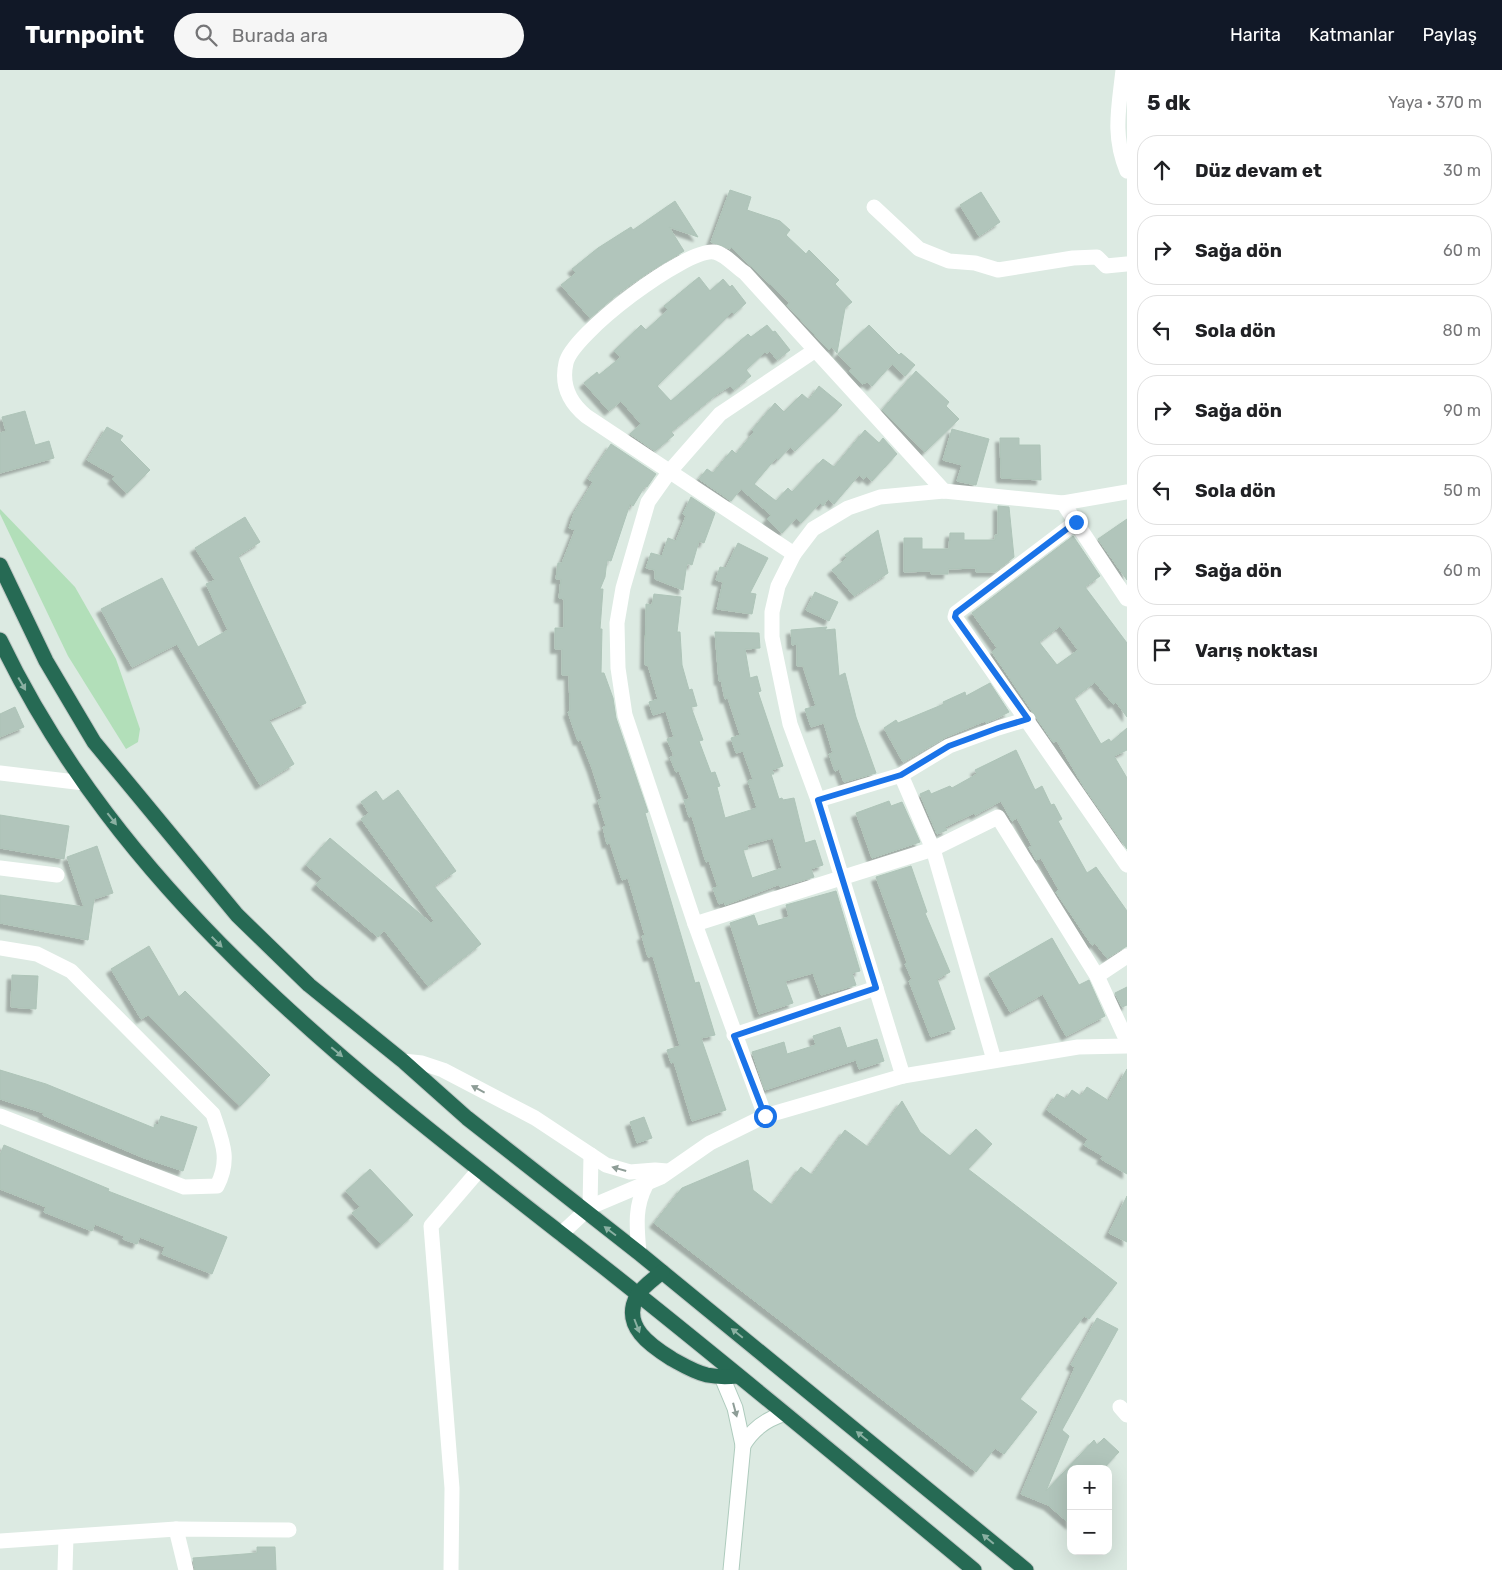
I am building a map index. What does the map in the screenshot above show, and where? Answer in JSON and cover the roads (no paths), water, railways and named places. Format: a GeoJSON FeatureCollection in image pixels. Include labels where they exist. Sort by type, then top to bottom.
{"type":"FeatureCollection","features":[{"type":"Feature","properties":{"kind":"highway"},"geometry":{"type":"LineString","coordinates":[[0,565],[46,660],[94,742],[237,915],[309,985],[403,1061],[467,1118],[587,1209],[1026,1570]]}},
{"type":"Feature","properties":{"kind":"highway"},"geometry":{"type":"LineString","coordinates":[[0,640],[17,676],[67,761],[84,783],[140,855],[212,938],[286,1010],[479,1170],[638,1295],[974,1570]]}},
{"type":"Feature","properties":{"kind":"highway"},"geometry":{"type":"LineString","coordinates":[[662,1272],[638,1295],[634,1319],[642,1338],[650,1346],[693,1371],[722,1377],[738,1376]]}},
{"type":"Feature","properties":{"kind":"street"},"geometry":{"type":"LineString","coordinates":[[1123,70],[1116,127],[1120,155],[1127,171]]}},
{"type":"Feature","properties":{"kind":"street"},"geometry":{"type":"LineString","coordinates":[[874,208],[919,249],[949,261],[975,263],[998,270],[1073,258],[1097,257],[1106,266],[1127,264]]}},
{"type":"Feature","properties":{"kind":"street"},"geometry":{"type":"LineString","coordinates":[[794,554],[586,416],[568,397],[564,380],[566,362],[577,342],[629,297],[699,253],[716,252],[745,273],[814,351],[944,491]]}},
{"type":"Feature","properties":{"kind":"street"},"geometry":{"type":"LineString","coordinates":[[765,1116],[734,1036],[695,924],[626,715],[618,668],[617,623],[623,588],[648,502],[670,471],[720,414],[814,351]]}},
{"type":"Feature","properties":{"kind":"street"},"geometry":{"type":"LineString","coordinates":[[903,1076],[818,800],[790,724],[772,637],[772,612],[778,586],[794,554],[814,529],[848,508],[880,497],[944,491],[1063,502],[1127,492]]}},
{"type":"Feature","properties":{"kind":"street"},"geometry":{"type":"LineString","coordinates":[[1063,502],[1127,599]]}},
{"type":"Feature","properties":{"kind":"street"},"geometry":{"type":"LineString","coordinates":[[1076,522],[956,613],[955,617],[1028,719],[1127,865]]}},
{"type":"Feature","properties":{"kind":"street"},"geometry":{"type":"LineString","coordinates":[[818,800],[901,775],[949,746],[1028,719]]}},
{"type":"Feature","properties":{"kind":"street"},"geometry":{"type":"LineString","coordinates":[[0,773],[84,783]]}},
{"type":"Feature","properties":{"kind":"street"},"geometry":{"type":"LineString","coordinates":[[901,775],[933,849],[994,1060]]}},
{"type":"Feature","properties":{"kind":"street"},"geometry":{"type":"LineString","coordinates":[[695,924],[841,876],[933,849],[998,817],[1097,976],[1127,1042]]}},
{"type":"Feature","properties":{"kind":"street"},"geometry":{"type":"LineString","coordinates":[[0,868],[57,875]]}},
{"type":"Feature","properties":{"kind":"street"},"geometry":{"type":"LineString","coordinates":[[0,948],[37,954],[71,971],[213,1114],[223,1144],[224,1172],[217,1186],[184,1187],[0,1116]]}},
{"type":"Feature","properties":{"kind":"street"},"geometry":{"type":"LineString","coordinates":[[1097,976],[1127,956]]}},
{"type":"Feature","properties":{"kind":"street"},"geometry":{"type":"LineString","coordinates":[[734,1036],[876,988]]}},
{"type":"Feature","properties":{"kind":"street"},"geometry":{"type":"LineString","coordinates":[[562,1234],[587,1209],[661,1177],[667,1171],[710,1143],[765,1116],[903,1076],[1078,1047],[1127,1046]]}},
{"type":"Feature","properties":{"kind":"street"},"geometry":{"type":"LineString","coordinates":[[403,1061],[443,1070],[535,1118],[606,1165],[624,1171],[667,1171]]}},
{"type":"Feature","properties":{"kind":"street"},"geometry":{"type":"LineString","coordinates":[[587,1209],[591,1155]]}},
{"type":"Feature","properties":{"kind":"street"},"geometry":{"type":"LineString","coordinates":[[451,1570],[452,1488],[430,1226],[479,1170]]}},
{"type":"Feature","properties":{"kind":"street"},"geometry":{"type":"LineString","coordinates":[[639,1253],[636,1214],[646,1184]]}},
{"type":"Feature","properties":{"kind":"street"},"geometry":{"type":"LineString","coordinates":[[722,1377],[735,1408],[743,1445],[731,1570]]}},
{"type":"Feature","properties":{"kind":"street"},"geometry":{"type":"LineString","coordinates":[[743,1445],[760,1425],[783,1414]]}},
{"type":"Feature","properties":{"kind":"street"},"geometry":{"type":"LineString","coordinates":[[176,1529],[186,1570]]}},
{"type":"Feature","properties":{"kind":"street"},"geometry":{"type":"LineString","coordinates":[[0,1541],[176,1529],[289,1530]]}},
{"type":"Feature","properties":{"kind":"street"},"geometry":{"type":"LineString","coordinates":[[66,1537],[66,1570]]}}]}
